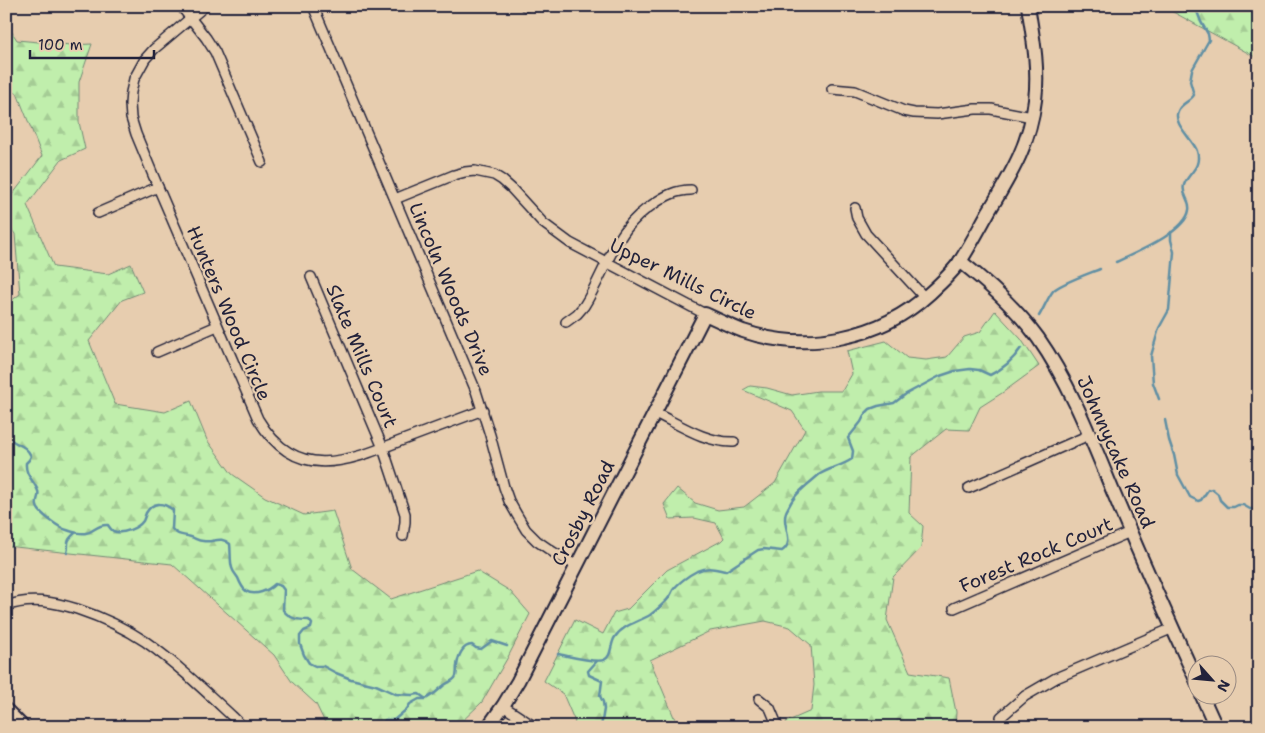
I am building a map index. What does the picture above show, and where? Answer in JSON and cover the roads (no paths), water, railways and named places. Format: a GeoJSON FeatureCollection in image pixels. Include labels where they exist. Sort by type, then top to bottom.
{"type":"FeatureCollection","features":[{"type":"Feature","properties":{"kind":"street"},"geometry":{"type":"LineString","coordinates":[[181,6],[215,52],[262,162]]}},
{"type":"Feature","properties":{"kind":"street","name":"Hunters Wood Circle"},"geometry":{"type":"LineString","coordinates":[[206,6],[154,49],[145,59],[134,79],[130,104],[131,118],[217,326],[265,432],[275,443],[300,458],[313,462],[327,463],[356,457],[383,448],[483,410]]}},
{"type":"Feature","properties":{"kind":"street","name":"Lincoln Woods Drive"},"geometry":{"type":"LineString","coordinates":[[313,6],[476,392],[483,410],[504,487],[517,515],[526,530],[538,541],[577,566]]}},
{"type":"Feature","properties":{"kind":"street","name":"Upper Mills Circle"},"geometry":{"type":"LineString","coordinates":[[395,199],[465,172],[475,171],[494,175],[511,188],[555,233],[570,243],[705,314],[743,331],[802,341],[822,341],[838,339],[871,330],[909,310],[925,298],[960,261],[1016,164],[1028,135],[1035,98],[1036,67],[1034,39],[1028,6]]}},
{"type":"Feature","properties":{"kind":"street"},"geometry":{"type":"LineString","coordinates":[[832,89],[855,91],[904,111],[914,113],[932,114],[991,109],[1032,117]]}},
{"type":"Feature","properties":{"kind":"street"},"geometry":{"type":"LineString","coordinates":[[98,212],[158,187]]}},
{"type":"Feature","properties":{"kind":"street"},"geometry":{"type":"LineString","coordinates":[[566,322],[584,306],[627,228],[638,216],[671,193],[691,190]]}},
{"type":"Feature","properties":{"kind":"street"},"geometry":{"type":"LineString","coordinates":[[855,208],[857,218],[866,234],[925,298]]}},
{"type":"Feature","properties":{"kind":"street","name":"Johnnycake Road"},"geometry":{"type":"LineString","coordinates":[[960,261],[981,277],[1036,336],[1064,380],[1188,662]]}},
{"type":"Feature","properties":{"kind":"street","name":"Slate Mills Court"},"geometry":{"type":"LineString","coordinates":[[311,277],[383,448],[405,514],[403,536]]}},
{"type":"Feature","properties":{"kind":"street","name":"Crosby Road"},"geometry":{"type":"LineString","coordinates":[[488,727],[518,681],[705,314]]}},
{"type":"Feature","properties":{"kind":"street"},"geometry":{"type":"LineString","coordinates":[[157,352],[217,326]]}},
{"type":"Feature","properties":{"kind":"street"},"geometry":{"type":"LineString","coordinates":[[655,413],[712,440],[734,442]]}},
{"type":"Feature","properties":{"kind":"street"},"geometry":{"type":"LineString","coordinates":[[969,488],[1089,435]]}},
{"type":"Feature","properties":{"kind":"street","name":"Forest Rock Court"},"geometry":{"type":"LineString","coordinates":[[954,608],[1130,532]]}},
{"type":"Feature","properties":{"kind":"street"},"geometry":{"type":"LineString","coordinates":[[6,606],[14,603],[34,601],[61,604],[123,628],[165,656],[243,727]]}},
{"type":"Feature","properties":{"kind":"street"},"geometry":{"type":"LineString","coordinates":[[1001,717],[1025,696],[1056,678],[1173,628]]}},
{"type":"Feature","properties":{"kind":"street"},"geometry":{"type":"LineString","coordinates":[[759,699],[770,708],[778,727]]}},
{"type":"Feature","properties":{"kind":"street"},"geometry":{"type":"LineString","coordinates":[[503,706],[535,727]]}},
{"type":"Feature","properties":{"kind":"street"},"geometry":{"type":"LineString","coordinates":[[1207,706],[1216,727]]}},
{"type":"Feature","properties":{"kind":"street"},"geometry":{"type":"LineString","coordinates":[[6,710],[22,727]]}},
{"type":"Feature","properties":{"kind":"waterway"},"geometry":{"type":"LineString","coordinates":[[1116,262],[1170,234],[1186,218],[1189,210],[1189,203],[1183,189],[1198,162],[1198,157],[1195,146],[1180,126],[1177,116],[1179,108],[1194,95],[1190,81],[1192,70],[1209,40],[1195,6]]}},
{"type":"Feature","properties":{"kind":"waterway"},"geometry":{"type":"LineString","coordinates":[[1159,399],[1153,383],[1151,356],[1159,328],[1169,310],[1174,252],[1171,232]]}},
{"type":"Feature","properties":{"kind":"waterway"},"geometry":{"type":"LineString","coordinates":[[1039,316],[1056,288],[1100,269]]}},
{"type":"Feature","properties":{"kind":"waterway"},"geometry":{"type":"LineString","coordinates":[[558,654],[588,660],[604,660],[610,653],[613,640],[618,633],[654,612],[668,599],[673,590],[684,579],[697,571],[711,568],[726,571],[758,550],[782,551],[788,544],[785,516],[792,501],[796,495],[820,474],[852,459],[853,451],[848,438],[870,409],[894,403],[906,394],[940,376],[955,371],[979,370],[990,375],[1007,364],[1021,348]]}},
{"type":"Feature","properties":{"kind":"waterway"},"geometry":{"type":"LineString","coordinates":[[1165,420],[1178,475],[1190,497],[1198,501],[1201,500],[1208,490],[1212,489],[1227,507],[1243,505],[1250,509],[1259,509]]}},
{"type":"Feature","properties":{"kind":"waterway"},"geometry":{"type":"LineString","coordinates":[[6,428],[9,438],[28,451],[31,456],[26,463],[26,467],[28,475],[38,491],[37,506],[50,520],[64,529],[76,533],[89,532],[104,525],[108,525],[113,531],[121,532],[141,524],[152,506],[162,504],[169,507],[173,510],[172,529],[177,533],[201,541],[223,540],[230,544],[232,569],[246,591],[258,593],[275,584],[281,586],[284,590],[283,610],[291,617],[309,620],[312,624],[311,628],[304,631],[300,636],[300,644],[309,663],[315,666],[323,666],[351,679],[376,685],[396,694],[419,694],[426,699],[455,678],[460,655],[466,647],[472,645],[481,649],[492,641],[507,646]]}},
{"type":"Feature","properties":{"kind":"waterway"},"geometry":{"type":"LineString","coordinates":[[67,553],[68,541],[75,533]]}},
{"type":"Feature","properties":{"kind":"waterway"},"geometry":{"type":"LineString","coordinates":[[597,661],[588,671],[589,675],[602,681],[600,696],[604,709],[601,727]]}},
{"type":"Feature","properties":{"kind":"waterway"},"geometry":{"type":"LineString","coordinates":[[380,727],[385,720],[394,720],[410,704],[419,699],[425,699]]}}]}
